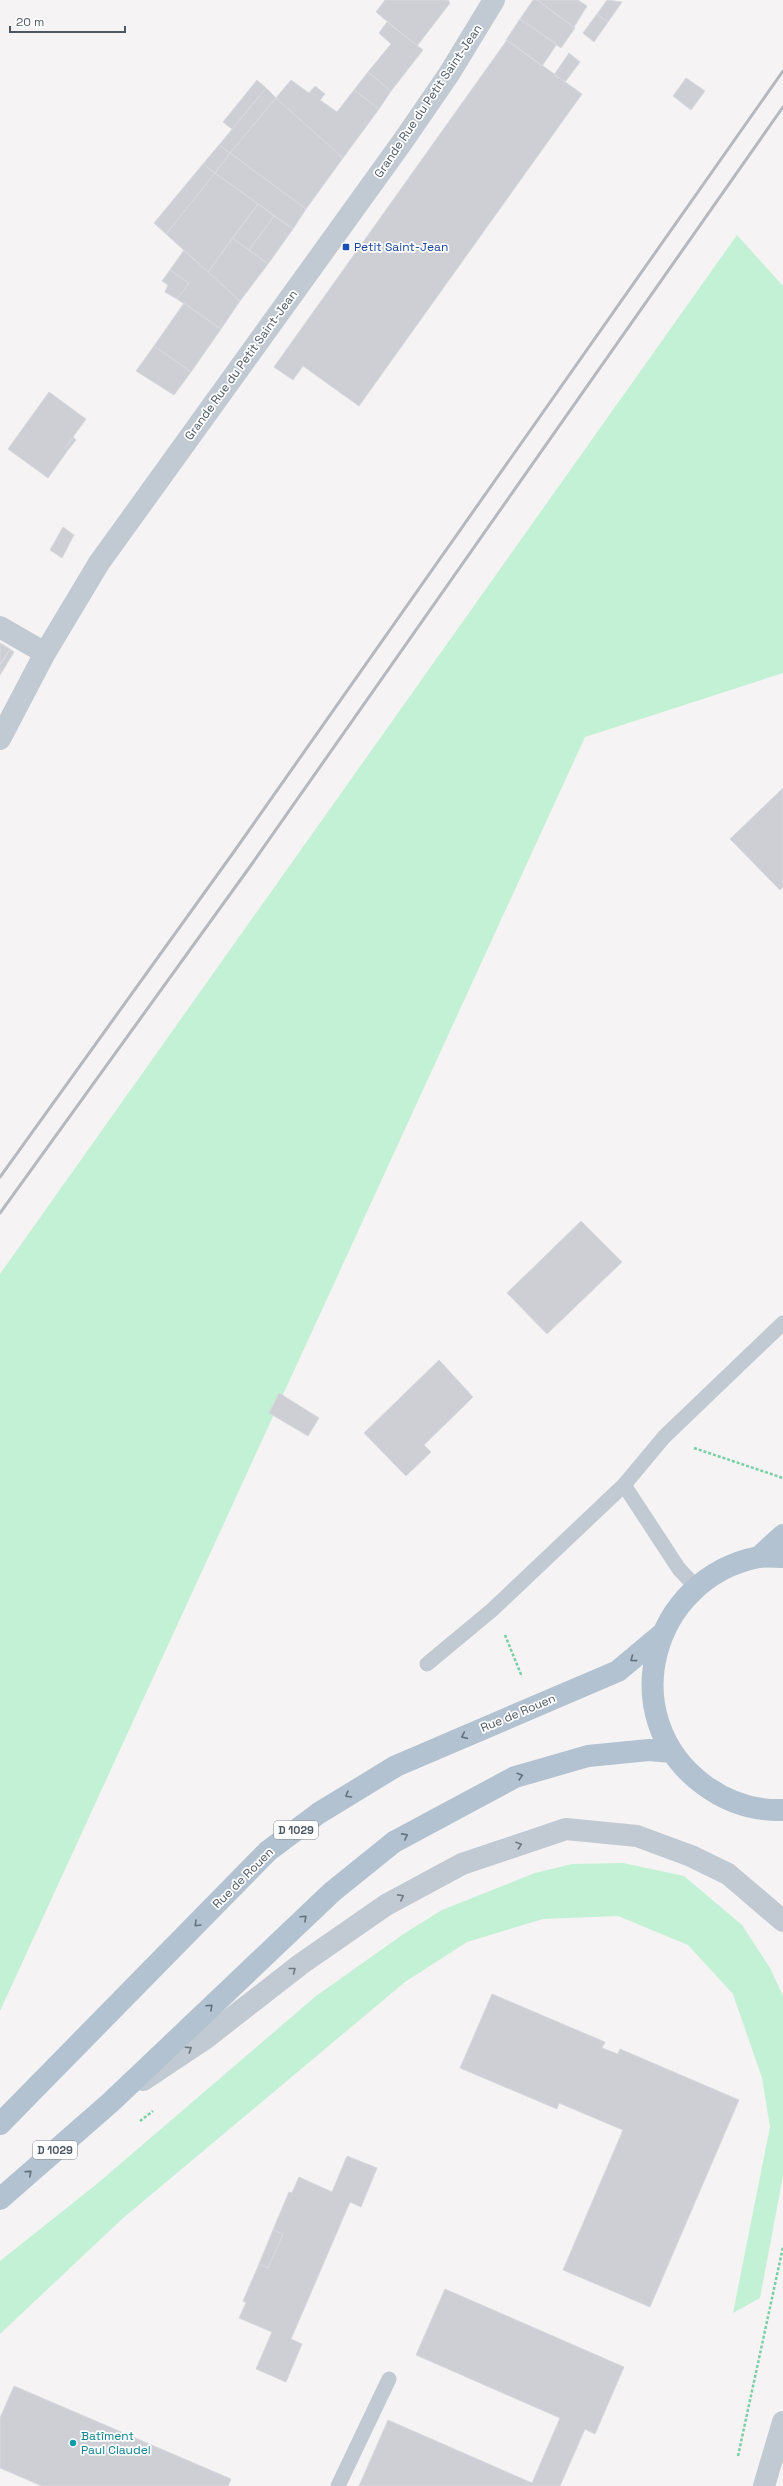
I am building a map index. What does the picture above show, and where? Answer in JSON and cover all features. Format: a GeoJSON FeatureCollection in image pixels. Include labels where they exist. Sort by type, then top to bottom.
{"type":"FeatureCollection","features":[{"type":"Feature","properties":{"kind":"main road"},"geometry":{"type":"LineString","coordinates":[[759,1557],[783,1535]]}},
{"type":"Feature","properties":{"kind":"main road"},"geometry":{"type":"LineString","coordinates":[[783,1557],[759,1557],[725,1568],[696,1587],[676,1608],[662,1634],[653,1664],[652,1694],[659,1725],[672,1752],[691,1775],[715,1793],[742,1805],[770,1810],[783,1810]]}},
{"type":"Feature","properties":{"kind":"main road","name":"Rue de Rouen"},"geometry":{"type":"LineString","coordinates":[[0,2124],[268,1851],[319,1813],[396,1766],[618,1671],[662,1634]]}},
{"type":"Feature","properties":{"kind":"main road","name":"D 1029"},"geometry":{"type":"LineString","coordinates":[[0,2199],[110,2102],[332,1892],[394,1842],[515,1777],[588,1756],[649,1750],[672,1752]]}},
{"type":"Feature","properties":{"kind":"street","name":"Grande Rue du Petit Saint-Jean"},"geometry":{"type":"LineString","coordinates":[[0,739],[45,653],[99,563],[403,141],[449,74],[494,0]]}},
{"type":"Feature","properties":{"kind":"street"},"geometry":{"type":"LineString","coordinates":[[0,627],[45,653]]}},
{"type":"Feature","properties":{"kind":"street"},"geometry":{"type":"LineString","coordinates":[[110,2102],[206,2038],[300,1964],[386,1905],[462,1864],[566,1829],[637,1836],[691,1856],[728,1874],[783,1921]]}},
{"type":"Feature","properties":{"kind":"street"},"geometry":{"type":"LineString","coordinates":[[764,2486],[783,2422]]}},
{"type":"Feature","properties":{"kind":"lane"},"geometry":{"type":"LineString","coordinates":[[427,1664],[492,1610],[624,1485],[664,1437],[783,1324]]}},
{"type":"Feature","properties":{"kind":"lane"},"geometry":{"type":"LineString","coordinates":[[624,1485],[679,1569],[696,1587]]}},
{"type":"Feature","properties":{"kind":"lane"},"geometry":{"type":"LineString","coordinates":[[338,2486],[389,2379]]}},
{"type":"Feature","properties":{"kind":"path"},"geometry":{"type":"LineString","coordinates":[[664,1437],[783,1478]]}},
{"type":"Feature","properties":{"kind":"path"},"geometry":{"type":"LineString","coordinates":[[492,1610],[508,1641],[523,1681]]}},
{"type":"Feature","properties":{"kind":"path"},"geometry":{"type":"LineString","coordinates":[[136,2124],[155,2109]]}},
{"type":"Feature","properties":{"kind":"path"},"geometry":{"type":"LineString","coordinates":[[736,2463],[783,2247]]}},
{"type":"Feature","properties":{"kind":"green space"},"geometry":{"type":"Polygon","coordinates":[[[737,235],[783,286],[783,673],[585,737],[0,2011],[0,1274],[737,235]]]}},
{"type":"Feature","properties":{"kind":"green space"},"geometry":{"type":"Polygon","coordinates":[[[623,1863],[684,1876],[742,1925],[770,1968],[783,1996],[783,2176],[760,2298],[733,2313],[770,2127],[762,2078],[733,1994],[688,1945],[618,1916],[543,1919],[467,1942],[405,1982],[122,2219],[0,2334],[0,2261],[98,2183],[316,1996],[405,1933],[442,1910],[535,1873],[572,1864],[623,1863]]]}},
{"type":"Feature","properties":{"kind":"building"},"geometry":{"type":"Polygon","coordinates":[[[385,0],[448,0],[450,3],[417,46],[376,12],[385,0]]]}},
{"type":"Feature","properties":{"kind":"building"},"geometry":{"type":"Polygon","coordinates":[[[533,0],[537,0],[575,28],[561,48],[520,19],[533,0]]]}},
{"type":"Feature","properties":{"kind":"building"},"geometry":{"type":"Polygon","coordinates":[[[537,0],[578,0],[587,6],[574,27],[537,0]]]}},
{"type":"Feature","properties":{"kind":"building"},"geometry":{"type":"Polygon","coordinates":[[[607,0],[622,2],[608,22],[597,14],[607,0]]]}},
{"type":"Feature","properties":{"kind":"building"},"geometry":{"type":"Polygon","coordinates":[[[597,14],[608,22],[594,42],[583,33],[597,14]]]}},
{"type":"Feature","properties":{"kind":"building"},"geometry":{"type":"Polygon","coordinates":[[[520,19],[557,44],[542,66],[506,40],[520,19]]]}},
{"type":"Feature","properties":{"kind":"building"},"geometry":{"type":"Polygon","coordinates":[[[387,22],[423,50],[391,91],[368,72],[391,44],[379,33],[387,22]]]}},
{"type":"Feature","properties":{"kind":"building"},"geometry":{"type":"Polygon","coordinates":[[[507,40],[582,94],[359,406],[303,366],[293,380],[274,367],[507,40]]]}},
{"type":"Feature","properties":{"kind":"building"},"geometry":{"type":"Polygon","coordinates":[[[569,53],[580,62],[565,82],[554,75],[569,53]]]}},
{"type":"Feature","properties":{"kind":"building"},"geometry":{"type":"Polygon","coordinates":[[[368,72],[391,91],[379,109],[354,90],[368,72]]]}},
{"type":"Feature","properties":{"kind":"building"},"geometry":{"type":"Polygon","coordinates":[[[686,78],[705,91],[691,110],[673,96],[686,78]]]}},
{"type":"Feature","properties":{"kind":"building"},"geometry":{"type":"Polygon","coordinates":[[[257,80],[266,88],[232,129],[223,122],[257,80]]]}},
{"type":"Feature","properties":{"kind":"building"},"geometry":{"type":"Polygon","coordinates":[[[291,80],[309,93],[315,86],[325,94],[320,100],[337,112],[354,90],[379,109],[343,158],[276,98],[291,80]]]}},
{"type":"Feature","properties":{"kind":"building"},"geometry":{"type":"Polygon","coordinates":[[[266,88],[276,98],[230,153],[219,145],[266,88]]]}},
{"type":"Feature","properties":{"kind":"building"},"geometry":{"type":"Polygon","coordinates":[[[276,98],[343,158],[306,209],[230,153],[276,98]]]}},
{"type":"Feature","properties":{"kind":"building"},"geometry":{"type":"Polygon","coordinates":[[[219,145],[230,153],[215,173],[203,164],[219,145]]]}},
{"type":"Feature","properties":{"kind":"building"},"geometry":{"type":"Polygon","coordinates":[[[230,153],[306,209],[293,229],[215,173],[230,153]]]}},
{"type":"Feature","properties":{"kind":"building"},"geometry":{"type":"Polygon","coordinates":[[[203,164],[215,173],[166,234],[154,223],[203,164]]]}},
{"type":"Feature","properties":{"kind":"building"},"geometry":{"type":"Polygon","coordinates":[[[215,173],[258,204],[208,272],[166,234],[215,173]]]}},
{"type":"Feature","properties":{"kind":"building"},"geometry":{"type":"Polygon","coordinates":[[[258,204],[274,216],[249,250],[232,238],[258,204]]]}},
{"type":"Feature","properties":{"kind":"building"},"geometry":{"type":"Polygon","coordinates":[[[274,216],[293,229],[268,264],[249,250],[274,216]]]}},
{"type":"Feature","properties":{"kind":"building"},"geometry":{"type":"Polygon","coordinates":[[[232,238],[268,264],[240,301],[208,272],[232,238]]]}},
{"type":"Feature","properties":{"kind":"building"},"geometry":{"type":"Polygon","coordinates":[[[184,250],[240,301],[221,329],[177,299],[189,283],[170,270],[184,250]]]}},
{"type":"Feature","properties":{"kind":"building"},"geometry":{"type":"Polygon","coordinates":[[[170,270],[189,283],[177,299],[165,292],[168,285],[162,281],[170,270]]]}},
{"type":"Feature","properties":{"kind":"building"},"geometry":{"type":"Polygon","coordinates":[[[184,303],[221,329],[191,372],[154,346],[184,303]]]}},
{"type":"Feature","properties":{"kind":"building"},"geometry":{"type":"Polygon","coordinates":[[[154,346],[191,372],[174,395],[136,371],[154,346]]]}},
{"type":"Feature","properties":{"kind":"building"},"geometry":{"type":"Polygon","coordinates":[[[49,392],[86,419],[65,448],[68,450],[48,478],[8,449],[49,392]]]}},
{"type":"Feature","properties":{"kind":"building"},"geometry":{"type":"Polygon","coordinates":[[[73,437],[76,440],[68,450],[65,448],[73,437]]]}},
{"type":"Feature","properties":{"kind":"building"},"geometry":{"type":"Polygon","coordinates":[[[63,527],[74,535],[62,558],[50,550],[63,527]]]}},
{"type":"Feature","properties":{"kind":"building"},"geometry":{"type":"Polygon","coordinates":[[[0,643],[10,649],[0,665],[0,643]]]}},
{"type":"Feature","properties":{"kind":"building"},"geometry":{"type":"Polygon","coordinates":[[[10,649],[14,652],[0,675],[0,665],[10,649]]]}},
{"type":"Feature","properties":{"kind":"building"},"geometry":{"type":"Polygon","coordinates":[[[783,788],[783,887],[780,890],[730,839],[783,788]]]}},
{"type":"Feature","properties":{"kind":"building"},"geometry":{"type":"Polygon","coordinates":[[[581,1221],[622,1262],[547,1334],[507,1293],[581,1221]]]}},
{"type":"Feature","properties":{"kind":"building"},"geometry":{"type":"Polygon","coordinates":[[[439,1360],[473,1397],[424,1445],[431,1452],[406,1476],[364,1433],[439,1360]]]}},
{"type":"Feature","properties":{"kind":"building"},"geometry":{"type":"Polygon","coordinates":[[[279,1393],[319,1418],[308,1436],[269,1413],[279,1393]]]}},
{"type":"Feature","properties":{"kind":"building"},"geometry":{"type":"Polygon","coordinates":[[[492,1994],[605,2042],[602,2048],[618,2054],[620,2049],[739,2100],[650,2307],[563,2270],[623,2130],[559,2103],[557,2109],[460,2068],[492,1994]]]}},
{"type":"Feature","properties":{"kind":"building"},"geometry":{"type":"Polygon","coordinates":[[[347,2156],[377,2168],[361,2207],[350,2202],[291,2339],[302,2344],[286,2382],[256,2369],[272,2332],[239,2318],[246,2303],[243,2301],[259,2264],[268,2268],[283,2234],[273,2230],[289,2192],[292,2193],[299,2177],[332,2192],[347,2156]]]}},
{"type":"Feature","properties":{"kind":"building"},"geometry":{"type":"Polygon","coordinates":[[[273,2230],[283,2234],[268,2268],[259,2264],[273,2230]]]}},
{"type":"Feature","properties":{"kind":"building"},"geometry":{"type":"Polygon","coordinates":[[[445,2289],[624,2367],[595,2434],[585,2429],[560,2486],[359,2486],[388,2420],[532,2483],[560,2418],[416,2355],[445,2289]]]}},
{"type":"Feature","properties":{"kind":"building","name":"Batîment Paul Claudel"},"geometry":{"type":"Polygon","coordinates":[[[14,2386],[231,2479],[228,2486],[42,2486],[0,2468],[0,2418],[14,2386]]]}},
{"type":"Feature","properties":{"kind":"railway"},"geometry":{"type":"LineString","coordinates":[[0,1177],[233,853],[783,71]]}},
{"type":"Feature","properties":{"kind":"railway"},"geometry":{"type":"LineString","coordinates":[[0,1213],[249,868],[783,107]]}},
{"type":"Feature","properties":{"kind":"place","name":"Petit Saint-Jean"},"geometry":{"type":"Point","coordinates":[346,247]}},
{"type":"Feature","properties":{"kind":"place","name":"Batîment Paul Claudel"},"geometry":{"type":"Point","coordinates":[73,2443]}}]}
